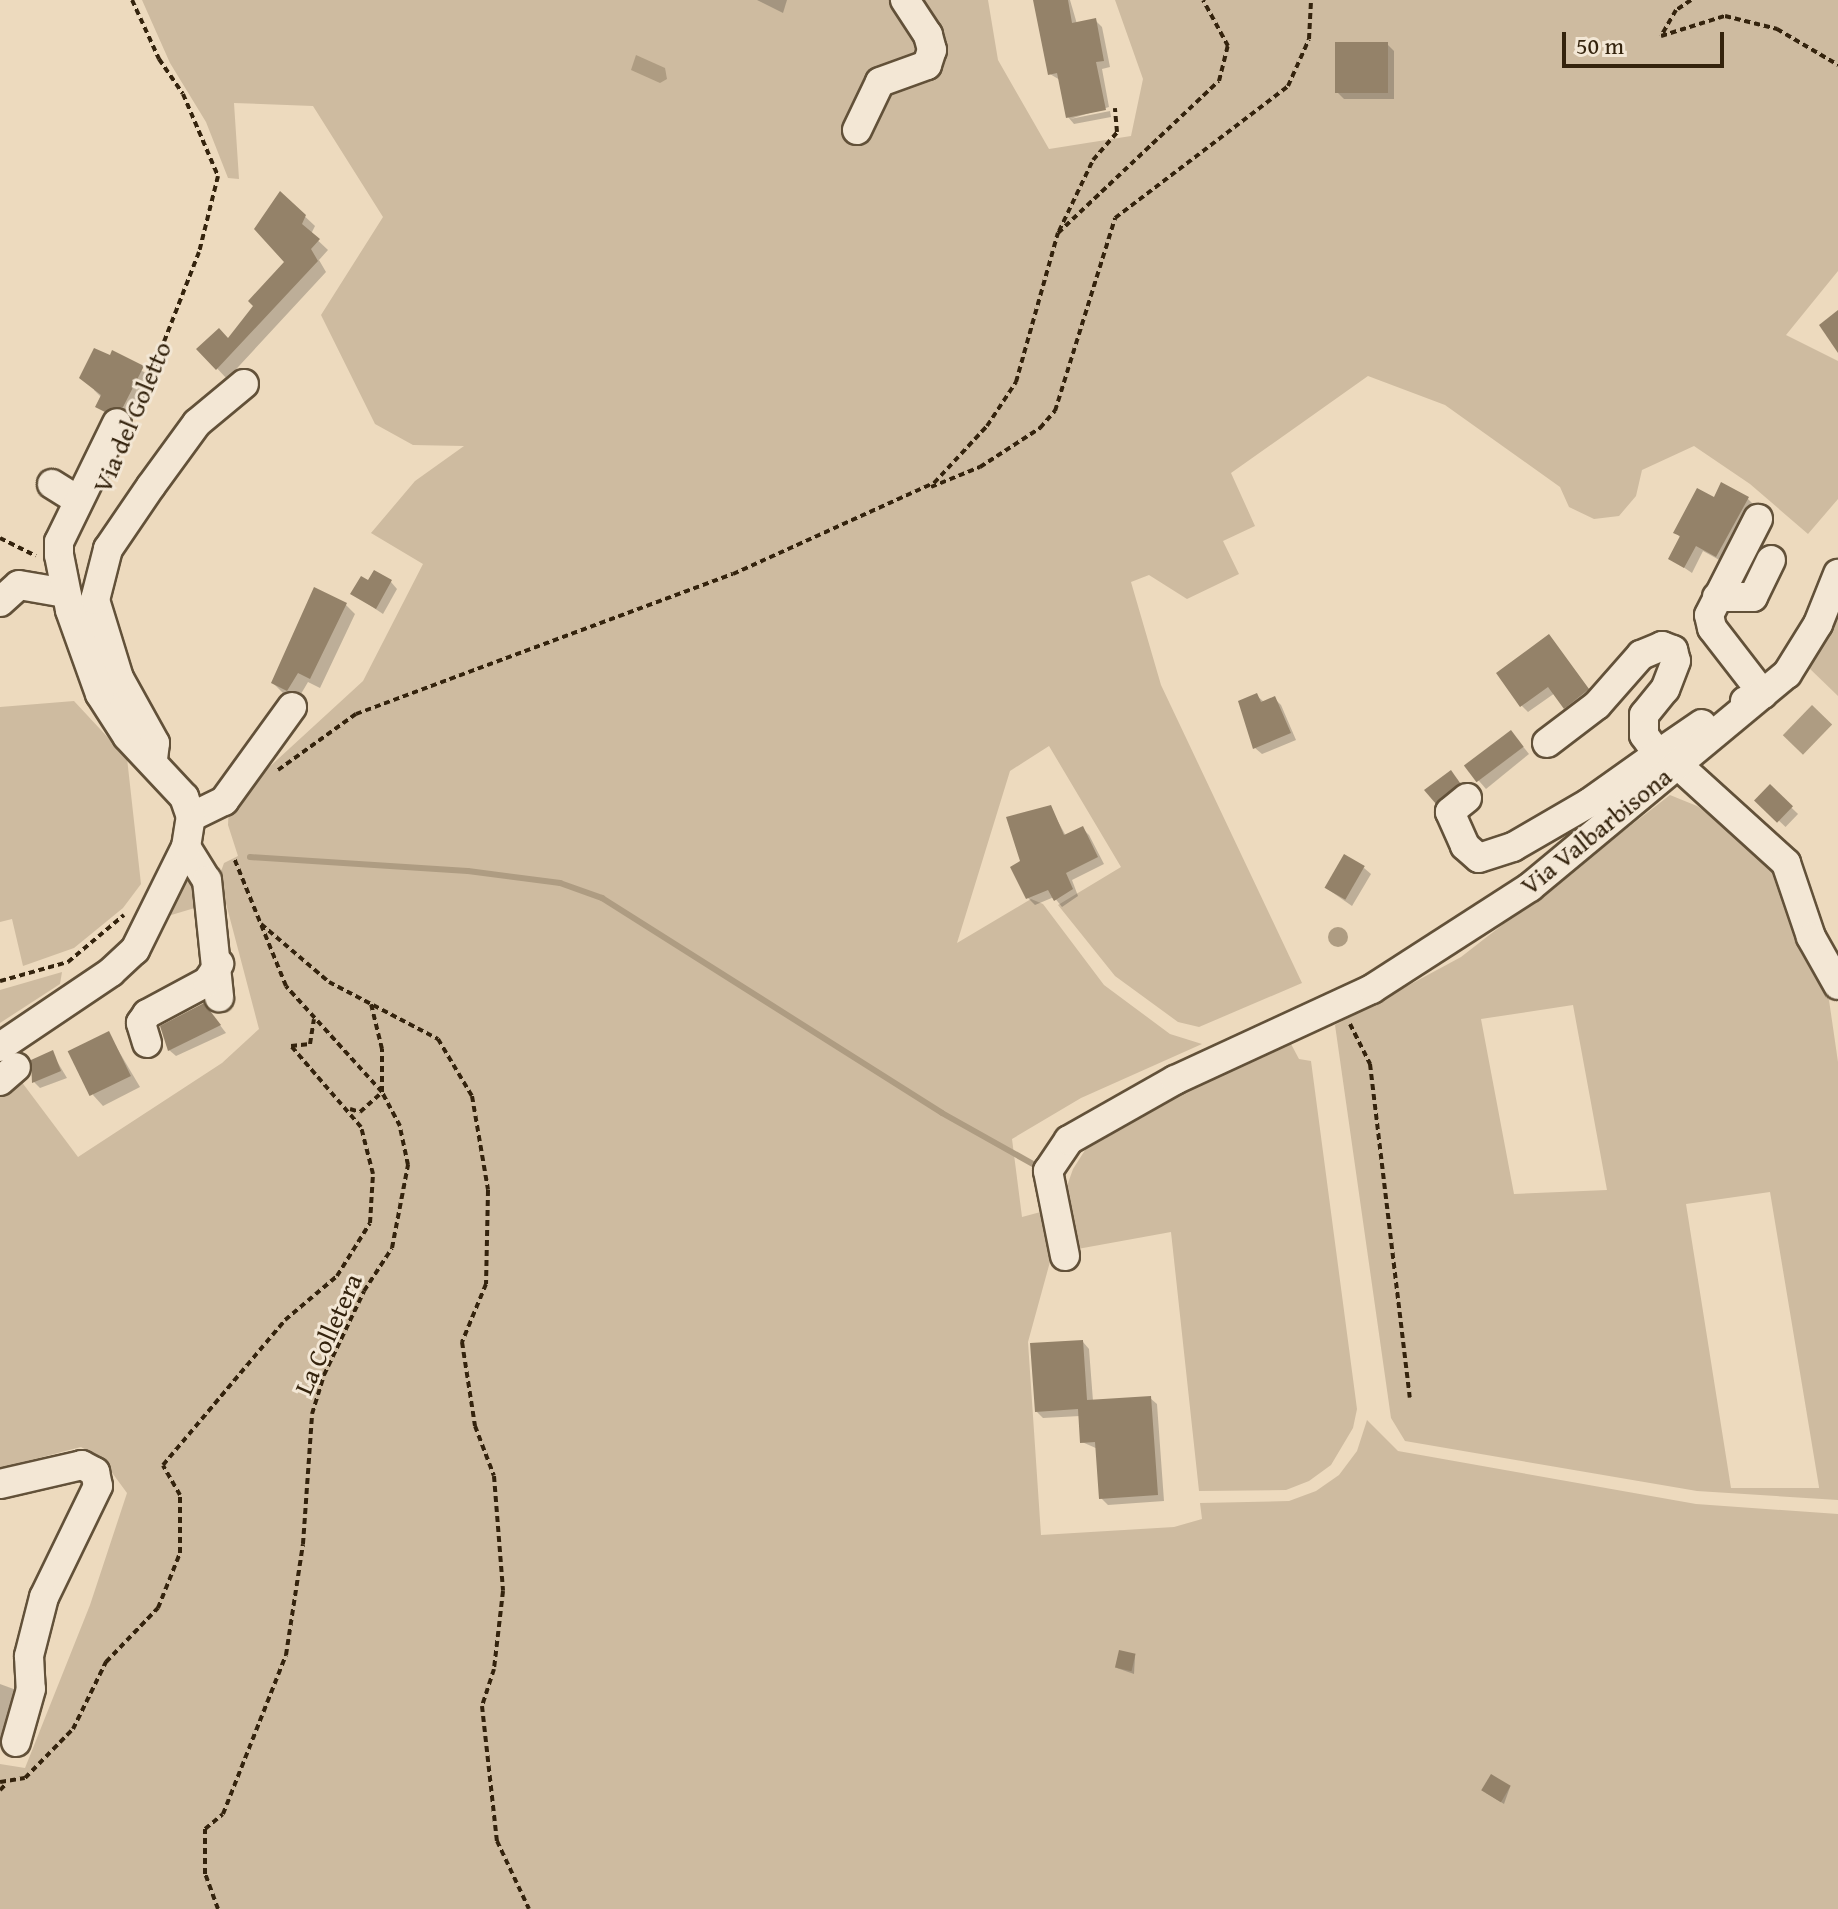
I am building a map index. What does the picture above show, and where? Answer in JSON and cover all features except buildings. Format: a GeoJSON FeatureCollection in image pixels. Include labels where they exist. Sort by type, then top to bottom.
{"type":"FeatureCollection","features":[{"type":"Feature","properties":{"kind":"street"},"geometry":{"type":"LineString","coordinates":[[857,130],[880,82],[927,65],[932,50],[928,35],[905,0]]}},
{"type":"Feature","properties":{"kind":"street"},"geometry":{"type":"LineString","coordinates":[[153,759],[155,743],[119,678],[95,600],[108,549],[151,486],[197,423],[244,384]]}},
{"type":"Feature","properties":{"kind":"street"},"geometry":{"type":"LineString","coordinates":[[5,1065],[135,950],[165,884],[183,856],[191,817],[184,797],[153,759],[127,736],[100,694],[65,581],[59,542],[78,500],[126,421]]}},
{"type":"Feature","properties":{"kind":"street"},"geometry":{"type":"LineString","coordinates":[[52,484],[78,500]]}},
{"type":"Feature","properties":{"kind":"street"},"geometry":{"type":"LineString","coordinates":[[1758,519],[1709,615],[1712,628],[1763,694]]}},
{"type":"Feature","properties":{"kind":"street"},"geometry":{"type":"LineString","coordinates":[[1717,597],[1753,597],[1771,560]]}},
{"type":"Feature","properties":{"kind":"street","name":"Via Valbarbisona"},"geometry":{"type":"LineString","coordinates":[[1065,1256],[1048,1171],[1069,1140],[1175,1080],[1295,1027],[1344,1012],[1530,887],[1668,759],[1787,674],[1818,624],[1838,574]]}},
{"type":"Feature","properties":{"kind":"street"},"geometry":{"type":"LineString","coordinates":[[0,602],[19,585],[65,581]]}},
{"type":"Feature","properties":{"kind":"street"},"geometry":{"type":"LineString","coordinates":[[1547,743],[1597,705],[1641,655],[1667,646],[1676,661],[1665,689],[1644,715],[1644,735],[1786,863],[1811,937],[1838,985]]}},
{"type":"Feature","properties":{"kind":"street"},"geometry":{"type":"LineString","coordinates":[[191,817],[224,801],[292,707]]}},
{"type":"Feature","properties":{"kind":"street"},"geometry":{"type":"LineString","coordinates":[[1467,798],[1450,812],[1465,846],[1479,858],[1513,847],[1668,759]]}},
{"type":"Feature","properties":{"kind":"street"},"geometry":{"type":"LineString","coordinates":[[183,856],[207,880],[219,964],[219,997]]}},
{"type":"Feature","properties":{"kind":"street"},"geometry":{"type":"LineString","coordinates":[[147,1043],[141,1023],[147,1014],[207,982],[219,964]]}},
{"type":"Feature","properties":{"kind":"street"},"geometry":{"type":"LineString","coordinates":[[0,1484],[82,1465],[95,1472],[98,1486],[44,1597],[29,1656],[31,1689],[16,1742]]}},
{"type":"Feature","properties":{"kind":"path","name":"Via del Goletto"},"geometry":{"type":"LineString","coordinates":[[126,421],[199,252],[218,176],[183,94],[159,59],[132,0]]}},
{"type":"Feature","properties":{"kind":"path"},"geometry":{"type":"LineString","coordinates":[[1058,233],[1219,81],[1228,46],[1203,0]]}},
{"type":"Feature","properties":{"kind":"path"},"geometry":{"type":"LineString","coordinates":[[273,773],[356,714],[733,574],[980,467],[1040,428],[1055,411],[1115,218],[1288,86],[1309,39],[1311,0]]}},
{"type":"Feature","properties":{"kind":"path"},"geometry":{"type":"LineString","coordinates":[[1691,0],[1676,10],[1661,36],[1725,16],[1777,29],[1838,65]]}},
{"type":"Feature","properties":{"kind":"path"},"geometry":{"type":"LineString","coordinates":[[920,492],[987,426],[1016,382],[1058,233],[1093,160],[1117,132],[1115,108]]}},
{"type":"Feature","properties":{"kind":"path"},"geometry":{"type":"LineString","coordinates":[[0,538],[65,581]]}},
{"type":"Feature","properties":{"kind":"path","name":"La Colletera"},"geometry":{"type":"LineString","coordinates":[[218,1909],[205,1874],[205,1829],[223,1814],[286,1655],[303,1544],[312,1414],[324,1375],[364,1291],[392,1248],[408,1165],[400,1126],[382,1092],[351,1052],[314,1019],[286,986],[234,858]]}},
{"type":"Feature","properties":{"kind":"path"},"geometry":{"type":"LineString","coordinates":[[0,981],[68,962],[134,908]]}},
{"type":"Feature","properties":{"kind":"path"},"geometry":{"type":"LineString","coordinates":[[259,922],[329,982],[438,1039],[472,1096],[488,1190],[486,1284],[462,1342],[475,1426],[494,1476],[503,1591],[494,1669],[482,1706],[497,1841],[529,1909]]}},
{"type":"Feature","properties":{"kind":"path"},"geometry":{"type":"LineString","coordinates":[[347,1108],[360,1112],[382,1092],[382,1049],[371,1004]]}},
{"type":"Feature","properties":{"kind":"path"},"geometry":{"type":"LineString","coordinates":[[1344,1012],[1370,1064],[1410,1398]]}},
{"type":"Feature","properties":{"kind":"path"},"geometry":{"type":"LineString","coordinates":[[0,1782],[25,1778],[73,1729],[106,1662],[158,1608],[180,1553],[180,1495],[163,1465],[285,1320],[337,1276],[370,1223],[371,1152],[347,1108],[291,1046],[310,1044],[314,1019]]}},
{"type":"Feature","properties":{"kind":"path"},"geometry":{"type":"LineString","coordinates":[[0,1790],[8,1781]]}},
{"type":"Feature","properties":{"kind":"shaded area"},"geometry":{"type":"Polygon","coordinates":[[[142,0],[988,0],[998,60],[1049,149],[1131,136],[1143,79],[1115,0],[1838,0],[1838,271],[1786,335],[1838,361],[1838,499],[1808,534],[1750,484],[1694,446],[1642,470],[1636,496],[1619,516],[1594,519],[1569,507],[1560,487],[1445,405],[1368,376],[1231,473],[1255,526],[1223,541],[1239,574],[1187,599],[1149,575],[1131,582],[1161,685],[1302,983],[1199,1027],[1178,1022],[1115,976],[1058,905],[1121,867],[1049,746],[1010,771],[957,943],[1031,899],[1043,904],[1104,985],[1170,1034],[1202,1044],[1081,1098],[1012,1139],[1022,1217],[1048,1210],[1056,1240],[1028,1342],[1041,1535],[1174,1527],[1202,1519],[1200,1503],[1289,1501],[1316,1491],[1339,1475],[1357,1451],[1367,1420],[1398,1451],[1696,1504],[1838,1514],[1838,1909],[0,1909],[0,1764],[25,1768],[90,1605],[127,1493],[102,1459],[81,1447],[0,1468],[0,1066],[6,1061],[78,1157],[222,1063],[259,1029],[219,877],[224,863],[238,856],[228,825],[229,804],[363,681],[423,564],[371,533],[415,481],[464,446],[413,445],[375,424],[321,315],[383,217],[313,106],[234,103],[239,179],[228,178],[206,122],[170,63],[142,0]]]}},
{"type":"Feature","properties":{"kind":"shaded area"},"geometry":{"type":"Polygon","coordinates":[[[636,55],[665,68],[667,79],[660,83],[631,70],[636,55]]]}},
{"type":"Feature","properties":{"kind":"shaded area"},"geometry":{"type":"Polygon","coordinates":[[[1838,605],[1838,696],[1807,666],[1838,605]]]}},
{"type":"Feature","properties":{"kind":"shaded area"},"geometry":{"type":"Polygon","coordinates":[[[74,701],[127,758],[141,884],[123,908],[74,948],[23,966],[12,919],[0,922],[0,707],[74,701]]]}},
{"type":"Feature","properties":{"kind":"shaded area"},"geometry":{"type":"Polygon","coordinates":[[[1812,705],[1832,724],[1803,755],[1783,735],[1812,705]]]}},
{"type":"Feature","properties":{"kind":"shaded area"},"geometry":{"type":"Polygon","coordinates":[[[1670,795],[1697,806],[1739,835],[1774,871],[1829,1000],[1838,1062],[1838,1500],[1697,1491],[1405,1441],[1391,1418],[1335,1025],[1461,957],[1670,795]],[[1573,1005],[1481,1019],[1514,1194],[1607,1190],[1573,1005]],[[1770,1192],[1686,1204],[1731,1488],[1819,1488],[1819,1487],[1770,1192]]]}},
{"type":"Feature","properties":{"kind":"shaded area"},"geometry":{"type":"Polygon","coordinates":[[[192,876],[198,907],[168,916],[186,879],[192,876]]]}},
{"type":"Feature","properties":{"kind":"shaded area"},"geometry":{"type":"Polygon","coordinates":[[[1334,927],[1342,927],[1348,937],[1342,947],[1334,947],[1328,941],[1328,933],[1334,927]]]}},
{"type":"Feature","properties":{"kind":"shaded area"},"geometry":{"type":"Polygon","coordinates":[[[62,972],[60,984],[0,1023],[0,990],[62,972]]]}},
{"type":"Feature","properties":{"kind":"shaded area"},"geometry":{"type":"Polygon","coordinates":[[[1280,1041],[1291,1044],[1299,1059],[1311,1061],[1357,1409],[1353,1428],[1331,1465],[1309,1481],[1286,1490],[1199,1491],[1171,1232],[1072,1250],[1062,1200],[1073,1169],[1096,1133],[1280,1041]]]}},
{"type":"Feature","properties":{"kind":"waterway"},"geometry":{"type":"LineString","coordinates":[[250,857],[468,871],[560,883],[602,898],[942,1113],[1033,1164]]}}]}
